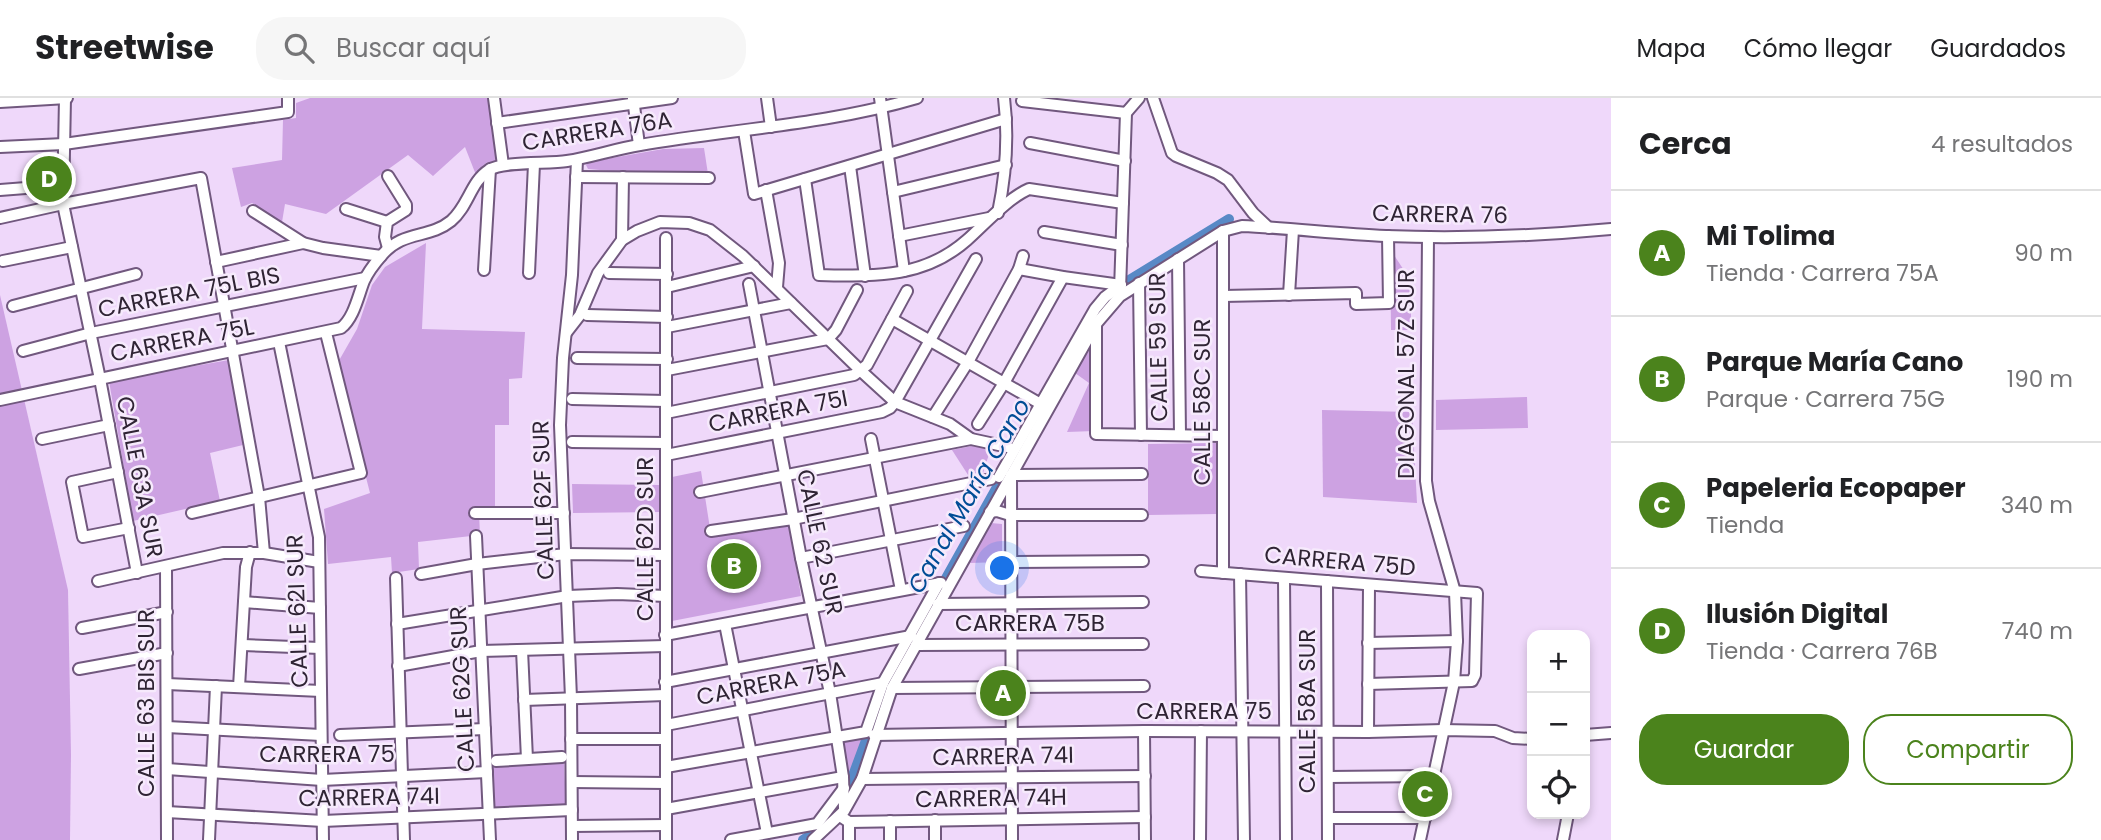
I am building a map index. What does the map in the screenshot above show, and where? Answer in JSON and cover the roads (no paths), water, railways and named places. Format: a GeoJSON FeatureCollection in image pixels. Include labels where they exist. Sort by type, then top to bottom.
{"type":"FeatureCollection","features":[{"type":"Feature","properties":{"kind":"street"},"geometry":{"type":"LineString","coordinates":[[0,102],[66,98]]}},
{"type":"Feature","properties":{"kind":"street","name":"CALLE 63A SUR"},"geometry":{"type":"LineString","coordinates":[[66,98],[64,204],[137,573]]}},
{"type":"Feature","properties":{"kind":"street"},"geometry":{"type":"LineString","coordinates":[[0,147],[64,144],[288,112],[288,98]]}},
{"type":"Feature","properties":{"kind":"street"},"geometry":{"type":"LineString","coordinates":[[494,98],[502,165]]}},
{"type":"Feature","properties":{"kind":"street"},"geometry":{"type":"LineString","coordinates":[[497,123],[598,103],[672,98]]}},
{"type":"Feature","properties":{"kind":"street"},"geometry":{"type":"LineString","coordinates":[[767,98],[771,127]]}},
{"type":"Feature","properties":{"kind":"street","name":"CARRERA 76A"},"geometry":{"type":"LineString","coordinates":[[489,169],[502,165],[577,160],[639,145],[834,118],[881,103],[917,98]]}},
{"type":"Feature","properties":{"kind":"street"},"geometry":{"type":"LineString","coordinates":[[994,215],[1006,165],[1004,98]]}},
{"type":"Feature","properties":{"kind":"street"},"geometry":{"type":"LineString","coordinates":[[913,640],[939,604],[990,512],[1000,477],[1120,290],[1126,113],[1139,98]]}},
{"type":"Feature","properties":{"kind":"street"},"geometry":{"type":"LineString","coordinates":[[1153,98],[1172,153],[1228,180],[1253,213],[1269,228]]}},
{"type":"Feature","properties":{"kind":"street"},"geometry":{"type":"LineString","coordinates":[[633,100],[639,145]]}},
{"type":"Feature","properties":{"kind":"street"},"geometry":{"type":"LineString","coordinates":[[1022,101],[1126,113]]}},
{"type":"Feature","properties":{"kind":"street"},"geometry":{"type":"LineString","coordinates":[[881,103],[904,271]]}},
{"type":"Feature","properties":{"kind":"street"},"geometry":{"type":"LineString","coordinates":[[744,131],[754,194],[1006,119]]}},
{"type":"Feature","properties":{"kind":"street"},"geometry":{"type":"LineString","coordinates":[[1030,143],[1125,161]]}},
{"type":"Feature","properties":{"kind":"street","name":"CALLE 62F SUR"},"geometry":{"type":"LineString","coordinates":[[572,840],[571,698],[560,425],[572,275],[577,160]]}},
{"type":"Feature","properties":{"kind":"street"},"geometry":{"type":"LineString","coordinates":[[529,273],[534,164]]}},
{"type":"Feature","properties":{"kind":"street"},"geometry":{"type":"LineString","coordinates":[[893,192],[1006,165]]}},
{"type":"Feature","properties":{"kind":"street"},"geometry":{"type":"LineString","coordinates":[[850,166],[865,276]]}},
{"type":"Feature","properties":{"kind":"street"},"geometry":{"type":"LineString","coordinates":[[365,278],[384,252],[406,237],[432,231],[456,217],[489,169]]}},
{"type":"Feature","properties":{"kind":"street"},"geometry":{"type":"LineString","coordinates":[[484,270],[489,169]]}},
{"type":"Feature","properties":{"kind":"street"},"geometry":{"type":"LineString","coordinates":[[346,209],[387,222],[406,210],[405,202],[388,176]]}},
{"type":"Feature","properties":{"kind":"street"},"geometry":{"type":"LineString","coordinates":[[576,177],[709,178]]}},
{"type":"Feature","properties":{"kind":"street"},"geometry":{"type":"LineString","coordinates":[[622,240],[623,177]]}},
{"type":"Feature","properties":{"kind":"street"},"geometry":{"type":"LineString","coordinates":[[0,218],[201,178],[259,497],[264,553]]}},
{"type":"Feature","properties":{"kind":"street"},"geometry":{"type":"LineString","coordinates":[[806,179],[819,275],[865,276],[904,271],[941,260],[1024,191],[1033,189],[1123,203]]}},
{"type":"Feature","properties":{"kind":"street"},"geometry":{"type":"LineString","coordinates":[[0,190],[64,185]]}},
{"type":"Feature","properties":{"kind":"street"},"geometry":{"type":"LineString","coordinates":[[766,190],[779,263],[776,287]]}},
{"type":"Feature","properties":{"kind":"street"},"geometry":{"type":"LineString","coordinates":[[253,211],[303,243],[323,248],[384,252]]}},
{"type":"Feature","properties":{"kind":"street"},"geometry":{"type":"LineString","coordinates":[[899,236],[994,215]]}},
{"type":"Feature","properties":{"kind":"street"},"geometry":{"type":"LineString","coordinates":[[384,252],[387,222]]}},
{"type":"Feature","properties":{"kind":"street"},"geometry":{"type":"LineString","coordinates":[[566,333],[580,315],[598,273],[622,240],[637,230],[660,222],[689,223],[710,230],[754,265],[895,402],[957,427],[971,439]]}},
{"type":"Feature","properties":{"kind":"street","name":"CARRERA 76"},"geometry":{"type":"LineString","coordinates":[[1223,231],[1242,226],[1428,237],[1547,235],[1611,229]]}},
{"type":"Feature","properties":{"kind":"street"},"geometry":{"type":"LineString","coordinates":[[1289,295],[1293,230]]}},
{"type":"Feature","properties":{"kind":"street"},"geometry":{"type":"LineString","coordinates":[[1045,406],[1095,309],[1105,297],[1139,283],[1223,231]]}},
{"type":"Feature","properties":{"kind":"street","name":"CALLE 58C SUR"},"geometry":{"type":"LineString","coordinates":[[1223,231],[1223,573]]}},
{"type":"Feature","properties":{"kind":"street"},"geometry":{"type":"LineString","coordinates":[[1044,232],[1122,245]]}},
{"type":"Feature","properties":{"kind":"street"},"geometry":{"type":"LineString","coordinates":[[1223,296],[1356,293],[1356,304],[1389,303],[1388,236]]}},
{"type":"Feature","properties":{"kind":"street","name":"DIAGONAL 57Z SUR"},"geometry":{"type":"LineString","coordinates":[[1420,840],[1454,682],[1458,641],[1455,592],[1429,502],[1426,481],[1428,237]]}},
{"type":"Feature","properties":{"kind":"street","name":"CALLE 62D SUR"},"geometry":{"type":"LineString","coordinates":[[666,238],[666,840]]}},
{"type":"Feature","properties":{"kind":"street"},"geometry":{"type":"LineString","coordinates":[[216,262],[303,243]]}},
{"type":"Feature","properties":{"kind":"street"},"geometry":{"type":"LineString","coordinates":[[3,261],[72,247]]}},
{"type":"Feature","properties":{"kind":"street"},"geometry":{"type":"LineString","coordinates":[[933,416],[968,362],[1019,269],[1023,256]]}},
{"type":"Feature","properties":{"kind":"street","name":"CALLE 59 SUR"},"geometry":{"type":"LineString","coordinates":[[1178,258],[1180,435]]}},
{"type":"Feature","properties":{"kind":"street"},"geometry":{"type":"LineString","coordinates":[[895,402],[976,259]]}},
{"type":"Feature","properties":{"kind":"street"},"geometry":{"type":"LineString","coordinates":[[667,287],[754,265]]}},
{"type":"Feature","properties":{"kind":"street"},"geometry":{"type":"LineString","coordinates":[[1019,269],[1120,290]]}},
{"type":"Feature","properties":{"kind":"street"},"geometry":{"type":"LineString","coordinates":[[13,306],[136,274]]}},
{"type":"Feature","properties":{"kind":"street"},"geometry":{"type":"LineString","coordinates":[[609,274],[667,274]]}},
{"type":"Feature","properties":{"kind":"street"},"geometry":{"type":"LineString","coordinates":[[978,424],[1063,277]]}},
{"type":"Feature","properties":{"kind":"street","name":"CARRERA 75L BIS"},"geometry":{"type":"LineString","coordinates":[[23,351],[91,333],[365,278]]}},
{"type":"Feature","properties":{"kind":"street","name":"CARRERA 75L"},"geometry":{"type":"LineString","coordinates":[[0,400],[341,328],[348,321],[365,278]]}},
{"type":"Feature","properties":{"kind":"street"},"geometry":{"type":"LineString","coordinates":[[1139,283],[1141,435]]}},
{"type":"Feature","properties":{"kind":"street","name":"CALLE 62 SUR"},"geometry":{"type":"LineString","coordinates":[[749,284],[793,519],[830,693],[844,782],[849,840]]}},
{"type":"Feature","properties":{"kind":"street"},"geometry":{"type":"LineString","coordinates":[[576,358],[667,365],[761,352],[828,339],[836,330],[857,290]]}},
{"type":"Feature","properties":{"kind":"street"},"geometry":{"type":"LineString","coordinates":[[666,413],[854,375],[867,365],[907,291]]}},
{"type":"Feature","properties":{"kind":"street"},"geometry":{"type":"LineString","coordinates":[[587,315],[667,322],[791,303]]}},
{"type":"Feature","properties":{"kind":"street"},"geometry":{"type":"LineString","coordinates":[[892,319],[1045,406]]}},
{"type":"Feature","properties":{"kind":"street"},"geometry":{"type":"LineString","coordinates":[[1097,324],[1096,434],[1223,436]]}},
{"type":"Feature","properties":{"kind":"street"},"geometry":{"type":"LineString","coordinates":[[192,513],[361,473],[326,333]]}},
{"type":"Feature","properties":{"kind":"street","name":"CALLE 62I SUR"},"geometry":{"type":"LineString","coordinates":[[279,342],[318,537],[323,840]]}},
{"type":"Feature","properties":{"kind":"street"},"geometry":{"type":"LineString","coordinates":[[572,400],[666,401]]}},
{"type":"Feature","properties":{"kind":"street","name":"CARRERA 75I"},"geometry":{"type":"LineString","coordinates":[[666,455],[882,412],[895,402]]}},
{"type":"Feature","properties":{"kind":"street"},"geometry":{"type":"LineString","coordinates":[[42,439],[109,425]]}},
{"type":"Feature","properties":{"kind":"street"},"geometry":{"type":"LineString","coordinates":[[871,439],[901,590]]}},
{"type":"Feature","properties":{"kind":"street"},"geometry":{"type":"LineString","coordinates":[[700,492],[971,439],[1008,447]]}},
{"type":"Feature","properties":{"kind":"street"},"geometry":{"type":"LineString","coordinates":[[572,442],[666,443]]}},
{"type":"Feature","properties":{"kind":"street"},"geometry":{"type":"LineString","coordinates":[[118,472],[72,482],[83,537],[128,528]]}},
{"type":"Feature","properties":{"kind":"street"},"geometry":{"type":"LineString","coordinates":[[711,531],[793,519],[1000,477],[1142,474]]}},
{"type":"Feature","properties":{"kind":"street"},"geometry":{"type":"LineString","coordinates":[[1000,477],[1010,515],[1012,840]]}},
{"type":"Feature","properties":{"kind":"street"},"geometry":{"type":"LineString","coordinates":[[990,512],[1010,515],[1142,515]]}},
{"type":"Feature","properties":{"kind":"street"},"geometry":{"type":"LineString","coordinates":[[475,513],[564,513]]}},
{"type":"Feature","properties":{"kind":"street"},"geometry":{"type":"LineString","coordinates":[[801,558],[964,526]]}},
{"type":"Feature","properties":{"kind":"street","name":"CALLE 62G SUR"},"geometry":{"type":"LineString","coordinates":[[476,536],[490,840]]}},
{"type":"Feature","properties":{"kind":"street"},"geometry":{"type":"LineString","coordinates":[[239,687],[246,567],[250,552]]}},
{"type":"Feature","properties":{"kind":"street"},"geometry":{"type":"LineString","coordinates":[[98,581],[223,553],[264,553],[319,562]]}},
{"type":"Feature","properties":{"kind":"street"},"geometry":{"type":"LineString","coordinates":[[421,573],[566,554],[666,555]]}},
{"type":"Feature","properties":{"kind":"street"},"geometry":{"type":"LineString","coordinates":[[1010,562],[1143,561]]}},
{"type":"Feature","properties":{"kind":"street","name":"CALLE 63 BIS SUR"},"geometry":{"type":"LineString","coordinates":[[166,567],[167,840]]}},
{"type":"Feature","properties":{"kind":"street","name":"CARRERA 75D"},"geometry":{"type":"LineString","coordinates":[[1201,571],[1477,593],[1475,679],[1454,682]]}},
{"type":"Feature","properties":{"kind":"street"},"geometry":{"type":"LineString","coordinates":[[1240,574],[1244,840]]}},
{"type":"Feature","properties":{"kind":"street"},"geometry":{"type":"LineString","coordinates":[[396,578],[404,840]]}},
{"type":"Feature","properties":{"kind":"street"},"geometry":{"type":"LineString","coordinates":[[1284,578],[1286,840]]}},
{"type":"Feature","properties":{"kind":"street"},"geometry":{"type":"LineString","coordinates":[[398,666],[481,651],[569,648],[666,640],[725,624],[951,581]]}},
{"type":"Feature","properties":{"kind":"street","name":"CALLE 58A SUR"},"geometry":{"type":"LineString","coordinates":[[1327,581],[1328,840]]}},
{"type":"Feature","properties":{"kind":"street"},"geometry":{"type":"LineString","coordinates":[[813,840],[845,816],[862,779],[870,733],[888,685],[913,640],[939,583]]}},
{"type":"Feature","properties":{"kind":"street"},"geometry":{"type":"LineString","coordinates":[[1368,732],[1369,584]]}},
{"type":"Feature","properties":{"kind":"street"},"geometry":{"type":"LineString","coordinates":[[397,624],[568,596],[666,596]]}},
{"type":"Feature","properties":{"kind":"street"},"geometry":{"type":"LineString","coordinates":[[244,602],[320,608]]}},
{"type":"Feature","properties":{"kind":"street"},"geometry":{"type":"LineString","coordinates":[[939,604],[1143,602]]}},
{"type":"Feature","properties":{"kind":"street"},"geometry":{"type":"LineString","coordinates":[[82,628],[167,612]]}},
{"type":"Feature","properties":{"kind":"street"},"geometry":{"type":"LineString","coordinates":[[725,624],[767,833]]}},
{"type":"Feature","properties":{"kind":"street","name":"CARRERA 75B"},"geometry":{"type":"LineString","coordinates":[[666,682],[822,652],[913,640],[1010,644],[1143,644]]}},
{"type":"Feature","properties":{"kind":"street"},"geometry":{"type":"LineString","coordinates":[[1368,643],[1458,641]]}},
{"type":"Feature","properties":{"kind":"street"},"geometry":{"type":"LineString","coordinates":[[243,645],[320,648]]}},
{"type":"Feature","properties":{"kind":"street"},"geometry":{"type":"LineString","coordinates":[[522,649],[527,759]]}},
{"type":"Feature","properties":{"kind":"street"},"geometry":{"type":"LineString","coordinates":[[79,669],[167,653]]}},
{"type":"Feature","properties":{"kind":"street"},"geometry":{"type":"LineString","coordinates":[[1368,684],[1454,682]]}},
{"type":"Feature","properties":{"kind":"street"},"geometry":{"type":"LineString","coordinates":[[167,684],[321,691]]}},
{"type":"Feature","properties":{"kind":"street","name":"CARRERA 75A"},"geometry":{"type":"LineString","coordinates":[[666,725],[830,693],[888,685],[1144,686]]}},
{"type":"Feature","properties":{"kind":"street"},"geometry":{"type":"LineString","coordinates":[[209,840],[216,686]]}},
{"type":"Feature","properties":{"kind":"street"},"geometry":{"type":"LineString","coordinates":[[524,700],[666,695]]}},
{"type":"Feature","properties":{"kind":"street"},"geometry":{"type":"LineString","coordinates":[[167,727],[321,735]]}},
{"type":"Feature","properties":{"kind":"street"},"geometry":{"type":"LineString","coordinates":[[340,735],[485,730]]}},
{"type":"Feature","properties":{"kind":"street","name":"CARRERA 75"},"geometry":{"type":"LineString","coordinates":[[666,766],[870,733],[1443,730],[1495,731],[1513,738],[1527,739]]}},
{"type":"Feature","properties":{"kind":"street"},"geometry":{"type":"LineString","coordinates":[[1144,731],[1145,840]]}},
{"type":"Feature","properties":{"kind":"street"},"geometry":{"type":"LineString","coordinates":[[1200,840],[1201,731]]}},
{"type":"Feature","properties":{"kind":"street"},"geometry":{"type":"LineString","coordinates":[[1590,735],[1611,733]]}},
{"type":"Feature","properties":{"kind":"street"},"geometry":{"type":"LineString","coordinates":[[571,739],[666,739]]}},
{"type":"Feature","properties":{"kind":"street"},"geometry":{"type":"LineString","coordinates":[[496,761],[562,757]]}},
{"type":"Feature","properties":{"kind":"street","name":"CARRERA 75"},"geometry":{"type":"LineString","coordinates":[[167,769],[322,780],[487,772]]}},
{"type":"Feature","properties":{"kind":"street","name":"CARRERA 74I"},"geometry":{"type":"LineString","coordinates":[[862,779],[1144,776]]}},
{"type":"Feature","properties":{"kind":"street"},"geometry":{"type":"LineString","coordinates":[[1328,777],[1433,776]]}},
{"type":"Feature","properties":{"kind":"street"},"geometry":{"type":"LineString","coordinates":[[572,782],[666,782]]}},
{"type":"Feature","properties":{"kind":"street"},"geometry":{"type":"LineString","coordinates":[[666,808],[759,792],[844,782]]}},
{"type":"Feature","properties":{"kind":"street"},"geometry":{"type":"LineString","coordinates":[[731,840],[817,824],[844,782]]}},
{"type":"Feature","properties":{"kind":"street","name":"CARRERA 74I"},"geometry":{"type":"LineString","coordinates":[[167,812],[323,821],[572,810]]}},
{"type":"Feature","properties":{"kind":"street","name":"CARRERA 74H"},"geometry":{"type":"LineString","coordinates":[[845,816],[890,821],[1145,817]]}},
{"type":"Feature","properties":{"kind":"street"},"geometry":{"type":"LineString","coordinates":[[1328,818],[1425,818]]}},
{"type":"Feature","properties":{"kind":"street"},"geometry":{"type":"LineString","coordinates":[[1563,840],[1567,819]]}},
{"type":"Feature","properties":{"kind":"street"},"geometry":{"type":"LineString","coordinates":[[935,820],[935,840]]}},
{"type":"Feature","properties":{"kind":"street"},"geometry":{"type":"LineString","coordinates":[[890,821],[890,840]]}},
{"type":"Feature","properties":{"kind":"street"},"geometry":{"type":"LineString","coordinates":[[572,826],[666,825]]}},
{"type":"Feature","properties":{"kind":"waterway","name":"Canal María Cano"},"geometry":{"type":"LineString","coordinates":[[1117,292],[1126,282],[1229,219]]}},
{"type":"Feature","properties":{"kind":"waterway","name":"Canal María Cano"},"geometry":{"type":"LineString","coordinates":[[940,589],[1006,471]]}},
{"type":"Feature","properties":{"kind":"waterway","name":"Canal María Cano"},"geometry":{"type":"LineString","coordinates":[[803,840],[826,825],[848,789],[871,727]]}},
{"type":"Feature","properties":{"kind":"place","name":"Ilusión Digital"},"geometry":{"type":"Point","coordinates":[49,179]}},
{"type":"Feature","properties":{"kind":"place","name":"Parque María Cano"},"geometry":{"type":"Point","coordinates":[734,566]}},
{"type":"Feature","properties":{"kind":"place","name":"Mi Tolima"},"geometry":{"type":"Point","coordinates":[1003,693]}},
{"type":"Feature","properties":{"kind":"place","name":"Papeleria Ecopaper"},"geometry":{"type":"Point","coordinates":[1425,794]}}]}
